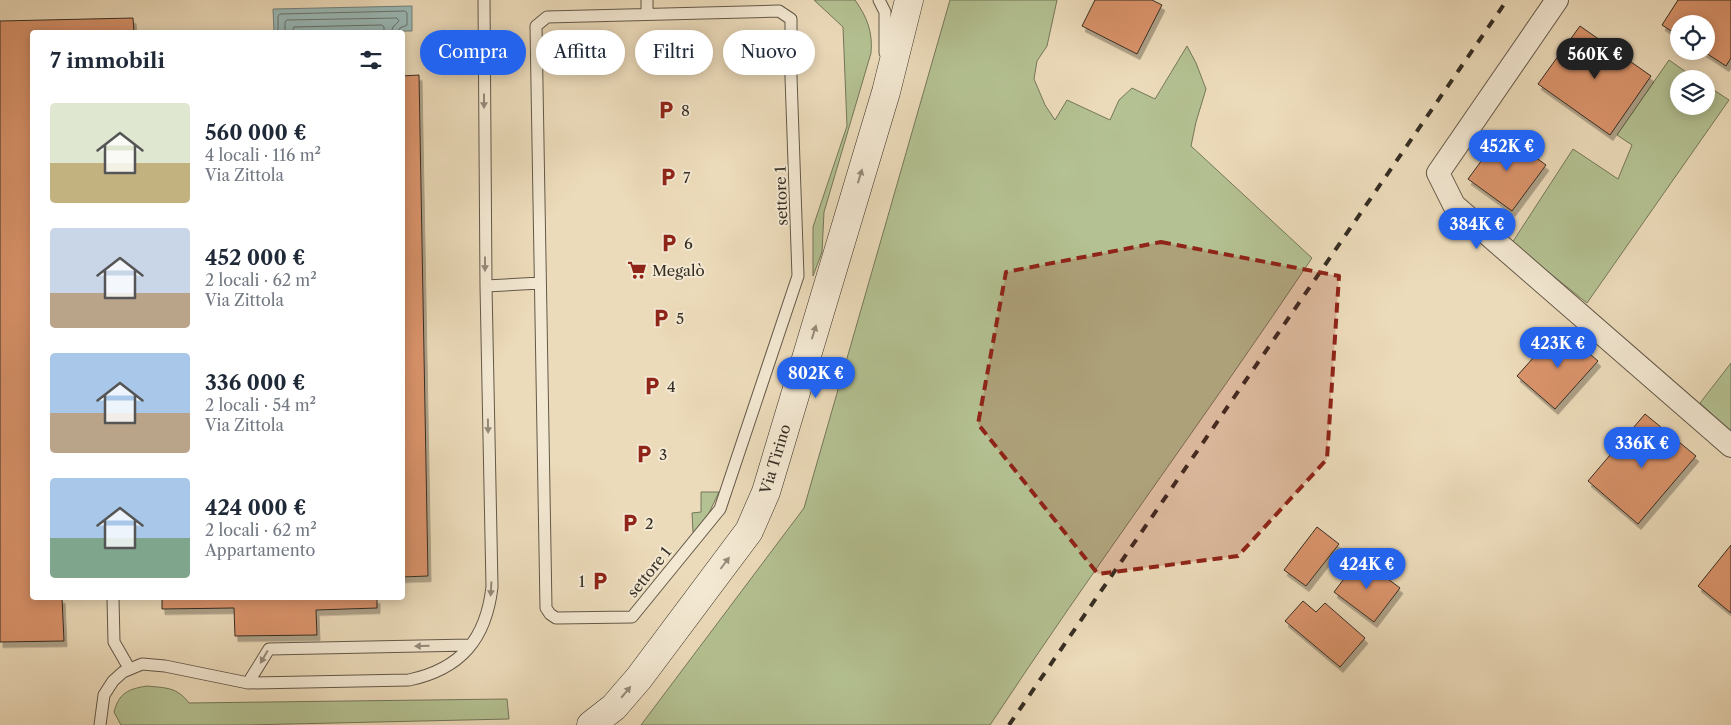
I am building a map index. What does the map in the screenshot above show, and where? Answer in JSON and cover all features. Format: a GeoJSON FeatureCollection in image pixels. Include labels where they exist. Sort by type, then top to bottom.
{"type":"FeatureCollection","features":[{"type":"Feature","properties":{"kind":"street","name":"Via Tirino"},"geometry":{"type":"LineString","coordinates":[[591,725],[614,707],[638,678],[749,531],[766,492],[886,92],[909,0]]}},
{"type":"Feature","properties":{"kind":"street"},"geometry":{"type":"LineString","coordinates":[[1557,0],[1438,173],[1454,205],[1731,446]]}},
{"type":"Feature","properties":{"kind":"lane"},"geometry":{"type":"LineString","coordinates":[[100,725],[107,689],[123,672],[142,664],[157,664],[248,683],[409,680],[439,671],[458,659],[484,625],[490,607],[492,587],[486,286],[484,0]]}},
{"type":"Feature","properties":{"kind":"lane"},"geometry":{"type":"LineString","coordinates":[[647,0],[647,14]]}},
{"type":"Feature","properties":{"kind":"lane"},"geometry":{"type":"LineString","coordinates":[[879,0],[885,12],[886,92]]}},
{"type":"Feature","properties":{"kind":"lane","name":"settore 1"},"geometry":{"type":"LineString","coordinates":[[779,11],[791,19],[791,77],[798,276],[720,509],[632,617],[556,618],[546,608],[536,26],[547,17],[647,14],[779,11]]}},
{"type":"Feature","properties":{"kind":"lane"},"geometry":{"type":"LineString","coordinates":[[486,286],[540,283]]}},
{"type":"Feature","properties":{"kind":"lane"},"geometry":{"type":"LineString","coordinates":[[113,600],[114,642],[129,668]]}},
{"type":"Feature","properties":{"kind":"lane"},"geometry":{"type":"LineString","coordinates":[[248,683],[269,649],[470,645]]}},
{"type":"Feature","properties":{"kind":"highlighted area"},"geometry":{"type":"Polygon","coordinates":[[[1161,242],[1339,276],[1327,459],[1238,556],[1098,574],[978,424],[1006,272],[1161,242]]]}},
{"type":"Feature","properties":{"kind":"green space"},"geometry":{"type":"Polygon","coordinates":[[[814,0],[855,0],[863,12],[868,25],[871,38],[871,53],[824,212],[822,252],[813,276],[813,227],[847,126],[843,27],[814,0]]]}},
{"type":"Feature","properties":{"kind":"green space"},"geometry":{"type":"Polygon","coordinates":[[[950,0],[1057,0],[1047,46],[1037,61],[1034,79],[1045,105],[1055,120],[1067,100],[1110,120],[1119,100],[1132,88],[1155,99],[1187,46],[1206,89],[1191,146],[1312,258],[1069,607],[990,725],[641,725],[804,508],[950,0]]]}},
{"type":"Feature","properties":{"kind":"green space"},"geometry":{"type":"Polygon","coordinates":[[[1669,60],[1683,70],[1670,70],[1670,115],[1715,115],[1715,91],[1729,100],[1587,303],[1512,243],[1573,149],[1618,179],[1632,145],[1617,135],[1669,60]]]}},
{"type":"Feature","properties":{"kind":"green space"},"geometry":{"type":"Polygon","coordinates":[[[1731,363],[1731,432],[1700,403],[1731,363]]]}},
{"type":"Feature","properties":{"kind":"green space"},"geometry":{"type":"Polygon","coordinates":[[[701,492],[719,492],[709,513],[696,532],[693,532],[692,513],[701,512],[701,492]]]}},
{"type":"Feature","properties":{"kind":"green space"},"geometry":{"type":"Polygon","coordinates":[[[147,686],[175,691],[189,703],[507,699],[509,719],[246,725],[121,725],[114,712],[119,700],[125,693],[147,686]]]}},
{"type":"Feature","properties":{"kind":"water"},"geometry":{"type":"Polygon","coordinates":[[[412,6],[412,31],[274,30],[273,9],[412,6]]]}},
{"type":"Feature","properties":{"kind":"building"},"geometry":{"type":"Polygon","coordinates":[[[1095,0],[1152,0],[1162,5],[1137,54],[1082,26],[1095,0]]]}},
{"type":"Feature","properties":{"kind":"building"},"geometry":{"type":"Polygon","coordinates":[[[1678,0],[1731,0],[1731,58],[1726,66],[1715,59],[1715,15],[1670,15],[1670,30],[1662,25],[1678,0]]]}},
{"type":"Feature","properties":{"kind":"building"},"geometry":{"type":"Polygon","coordinates":[[[133,18],[134,30],[30,30],[30,600],[62,600],[64,641],[0,642],[0,21],[133,18]]]}},
{"type":"Feature","properties":{"kind":"building"},"geometry":{"type":"Polygon","coordinates":[[[1580,26],[1651,76],[1610,135],[1538,84],[1580,26]]]}},
{"type":"Feature","properties":{"kind":"building"},"geometry":{"type":"Polygon","coordinates":[[[419,75],[428,576],[405,577],[405,76],[419,75]]]}},
{"type":"Feature","properties":{"kind":"building"},"geometry":{"type":"Polygon","coordinates":[[[1502,133],[1546,165],[1512,211],[1468,179],[1502,133]]]}},
{"type":"Feature","properties":{"kind":"building"},"geometry":{"type":"Polygon","coordinates":[[[1560,328],[1598,361],[1555,409],[1517,376],[1560,328]]]}},
{"type":"Feature","properties":{"kind":"building"},"geometry":{"type":"Polygon","coordinates":[[[1645,414],[1696,456],[1638,524],[1588,481],[1645,414]]]}},
{"type":"Feature","properties":{"kind":"building"},"geometry":{"type":"Polygon","coordinates":[[[1317,527],[1339,544],[1306,586],[1284,570],[1317,527]]]}},
{"type":"Feature","properties":{"kind":"building"},"geometry":{"type":"Polygon","coordinates":[[[1731,545],[1731,613],[1698,586],[1731,545]]]}},
{"type":"Feature","properties":{"kind":"building"},"geometry":{"type":"Polygon","coordinates":[[[1360,558],[1400,588],[1374,622],[1334,592],[1360,558]]]}},
{"type":"Feature","properties":{"kind":"building"},"geometry":{"type":"Polygon","coordinates":[[[162,600],[377,600],[377,608],[316,610],[317,635],[235,636],[234,608],[162,609],[162,600]]]}},
{"type":"Feature","properties":{"kind":"building"},"geometry":{"type":"Polygon","coordinates":[[[1303,601],[1316,612],[1325,603],[1365,638],[1340,667],[1285,621],[1303,601]]]}},
{"type":"Feature","properties":{"kind":"railway"},"geometry":{"type":"LineString","coordinates":[[1009,725],[1507,0]]}},
{"type":"Feature","properties":{"kind":"place","name":"8"},"geometry":{"type":"Point","coordinates":[666,110]}},
{"type":"Feature","properties":{"kind":"place","name":"7"},"geometry":{"type":"Point","coordinates":[668,177]}},
{"type":"Feature","properties":{"kind":"place","name":"6"},"geometry":{"type":"Point","coordinates":[669,243]}},
{"type":"Feature","properties":{"kind":"place","name":"Megalò"},"geometry":{"type":"Point","coordinates":[637,270]}},
{"type":"Feature","properties":{"kind":"place","name":"5"},"geometry":{"type":"Point","coordinates":[661,318]}},
{"type":"Feature","properties":{"kind":"place","name":"4"},"geometry":{"type":"Point","coordinates":[652,386]}},
{"type":"Feature","properties":{"kind":"place","name":"3"},"geometry":{"type":"Point","coordinates":[644,454]}},
{"type":"Feature","properties":{"kind":"place","name":"2"},"geometry":{"type":"Point","coordinates":[630,523]}},
{"type":"Feature","properties":{"kind":"place","name":"1"},"geometry":{"type":"Point","coordinates":[600,581]}}]}
